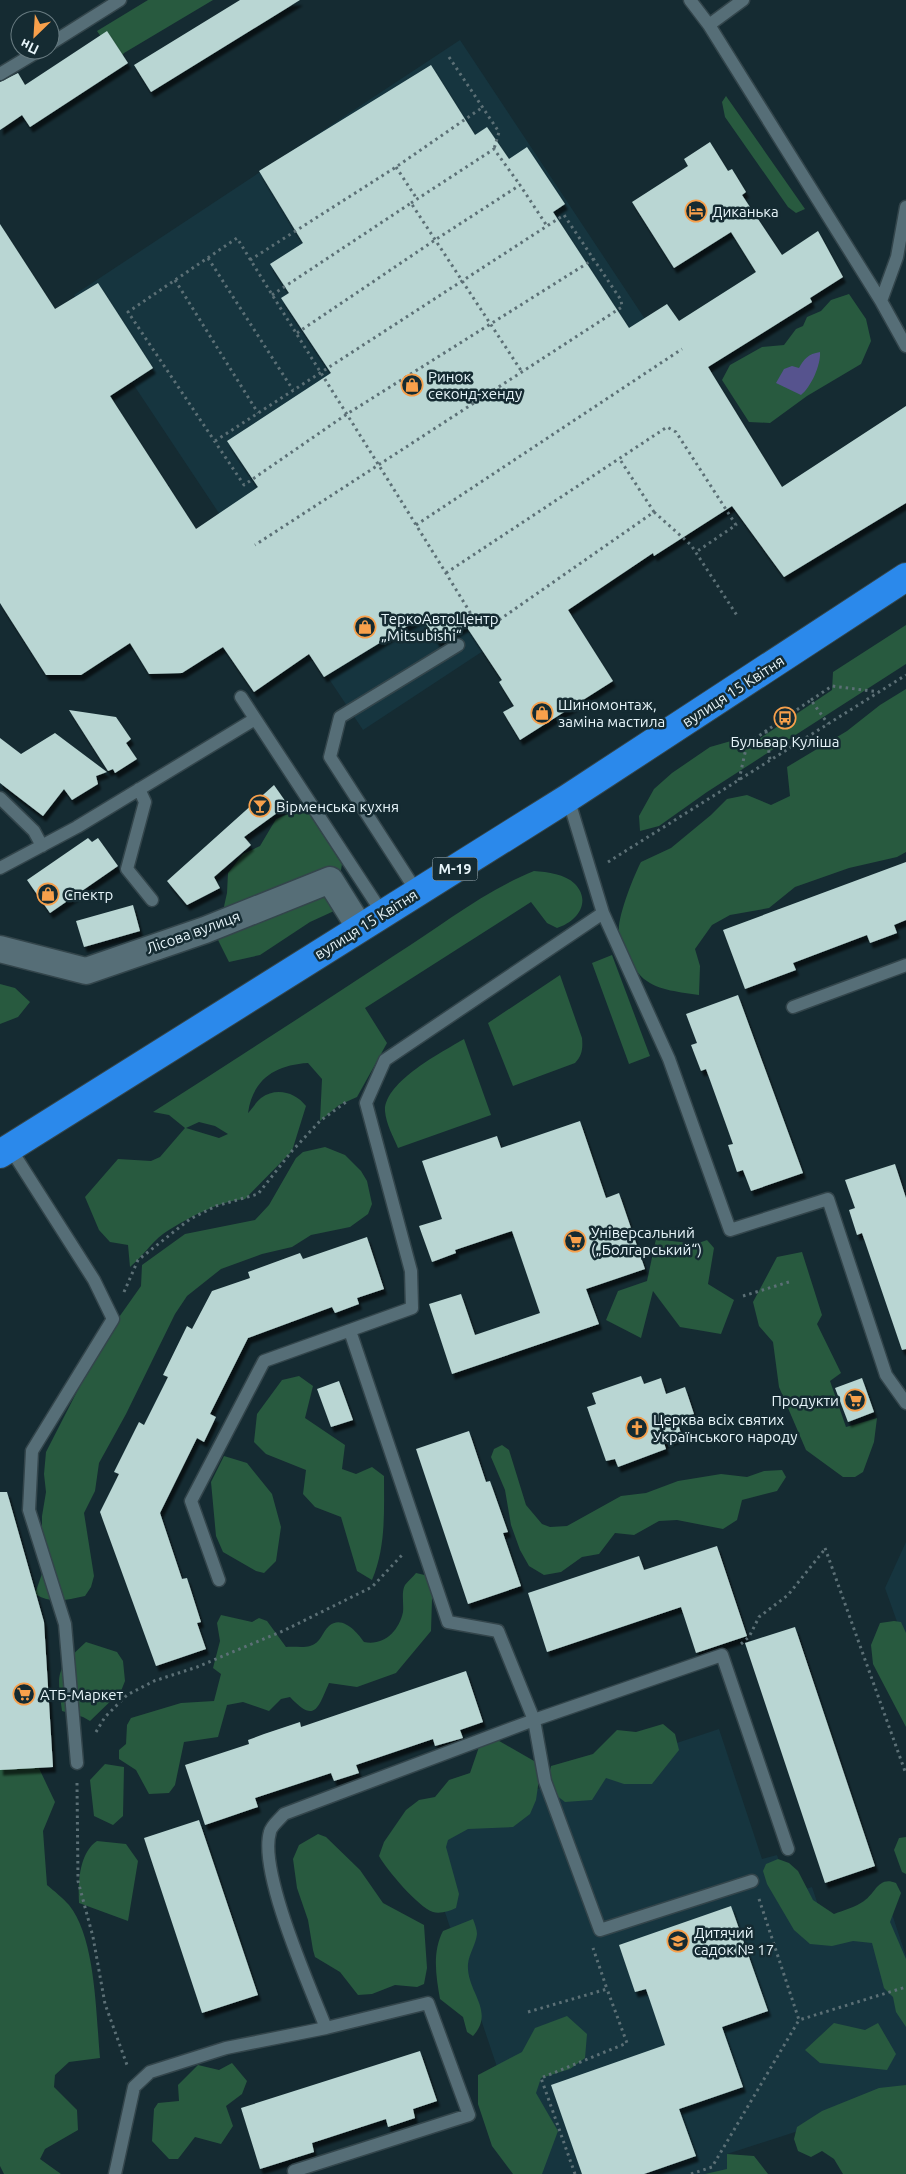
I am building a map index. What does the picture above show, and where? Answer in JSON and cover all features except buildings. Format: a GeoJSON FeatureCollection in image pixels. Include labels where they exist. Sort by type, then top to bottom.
{"type":"FeatureCollection","features":[{"type":"Feature","properties":{"kind":"highway","name":"вулиця 15 Квітня"},"geometry":{"type":"LineString","coordinates":[[5,1151],[568,798],[906,577]]}},
{"type":"Feature","properties":{"kind":"street","name":"Лісова вулиця"},"geometry":{"type":"LineString","coordinates":[[0,949],[86,971],[205,930],[330,880],[360,928]]}},
{"type":"Feature","properties":{"kind":"lane"},"geometry":{"type":"LineString","coordinates":[[60,38],[120,0]]}},
{"type":"Feature","properties":{"kind":"lane"},"geometry":{"type":"LineString","coordinates":[[690,0],[709,26],[881,301],[906,346]]}},
{"type":"Feature","properties":{"kind":"lane"},"geometry":{"type":"LineString","coordinates":[[709,26],[743,0]]}},
{"type":"Feature","properties":{"kind":"lane"},"geometry":{"type":"LineString","coordinates":[[0,74],[23,60]]}},
{"type":"Feature","properties":{"kind":"lane"},"geometry":{"type":"LineString","coordinates":[[881,301],[897,257],[906,207]]}},
{"type":"Feature","properties":{"kind":"lane"},"geometry":{"type":"LineString","coordinates":[[417,892],[330,757],[340,717],[458,644]]}},
{"type":"Feature","properties":{"kind":"lane"},"geometry":{"type":"LineString","coordinates":[[240,697],[383,914]]}},
{"type":"Feature","properties":{"kind":"lane"},"geometry":{"type":"LineString","coordinates":[[0,868],[77,827],[255,719]]}},
{"type":"Feature","properties":{"kind":"lane"},"geometry":{"type":"LineString","coordinates":[[139,789],[145,802],[128,868],[152,900]]}},
{"type":"Feature","properties":{"kind":"lane"},"geometry":{"type":"LineString","coordinates":[[0,798],[34,831],[42,846]]}},
{"type":"Feature","properties":{"kind":"lane"},"geometry":{"type":"LineString","coordinates":[[568,798],[603,914],[669,1059],[730,1230],[828,1199],[886,1375],[906,1403]]}},
{"type":"Feature","properties":{"kind":"lane"},"geometry":{"type":"LineString","coordinates":[[219,1580],[191,1501],[264,1361],[412,1308],[412,1271],[366,1102],[385,1060],[603,914]]}},
{"type":"Feature","properties":{"kind":"lane"},"geometry":{"type":"LineString","coordinates":[[793,1006],[906,965]]}},
{"type":"Feature","properties":{"kind":"lane"},"geometry":{"type":"LineString","coordinates":[[5,1151],[94,1280],[113,1319],[32,1451],[29,1510],[65,1624],[77,1763]]}},
{"type":"Feature","properties":{"kind":"lane"},"geometry":{"type":"LineString","coordinates":[[350,1331],[448,1622],[498,1631],[534,1720],[545,1781],[600,1930],[752,1881]]}},
{"type":"Feature","properties":{"kind":"lane"},"geometry":{"type":"LineString","coordinates":[[326,2028],[281,1910],[268,1852],[270,1831],[284,1814],[534,1720],[722,1655],[788,1849]]}},
{"type":"Feature","properties":{"kind":"lane"},"geometry":{"type":"LineString","coordinates":[[115,2174],[134,2087],[150,2072],[226,2048],[326,2028],[428,2003],[468,2114],[294,2171],[295,2174]]}},
{"type":"Feature","properties":{"kind":"path"},"geometry":{"type":"LineString","coordinates":[[272,294],[494,149],[499,132],[449,57]]}},
{"type":"Feature","properties":{"kind":"path"},"geometry":{"type":"LineString","coordinates":[[250,260],[396,167],[483,108]]}},
{"type":"Feature","properties":{"kind":"path"},"geometry":{"type":"LineString","coordinates":[[494,149],[547,226]]}},
{"type":"Feature","properties":{"kind":"path"},"geometry":{"type":"LineString","coordinates":[[396,167],[417,199]]}},
{"type":"Feature","properties":{"kind":"path"},"geometry":{"type":"LineString","coordinates":[[297,333],[434,240],[520,185]]}},
{"type":"Feature","properties":{"kind":"path"},"geometry":{"type":"LineString","coordinates":[[411,203],[461,282],[522,372]]}},
{"type":"Feature","properties":{"kind":"path"},"geometry":{"type":"LineString","coordinates":[[215,441],[564,215],[621,300],[622,307],[255,545]]}},
{"type":"Feature","properties":{"kind":"path"},"geometry":{"type":"LineString","coordinates":[[594,259],[347,414],[244,484],[128,312],[237,238],[250,260],[297,333],[347,414],[379,464],[471,614],[499,620],[654,512]]}},
{"type":"Feature","properties":{"kind":"path"},"geometry":{"type":"LineString","coordinates":[[208,258],[293,390]]}},
{"type":"Feature","properties":{"kind":"path"},"geometry":{"type":"LineString","coordinates":[[175,280],[258,413]]}},
{"type":"Feature","properties":{"kind":"path"},"geometry":{"type":"LineString","coordinates":[[416,524],[682,349]]}},
{"type":"Feature","properties":{"kind":"path"},"geometry":{"type":"LineString","coordinates":[[446,573],[666,427],[676,432],[736,525],[696,552]]}},
{"type":"Feature","properties":{"kind":"path"},"geometry":{"type":"LineString","coordinates":[[619,458],[654,512],[691,545],[738,617]]}},
{"type":"Feature","properties":{"kind":"path"},"geometry":{"type":"LineString","coordinates":[[592,873],[906,675]]}},
{"type":"Feature","properties":{"kind":"path"},"geometry":{"type":"LineString","coordinates":[[739,780],[748,744],[832,686],[879,692]]}},
{"type":"Feature","properties":{"kind":"path"},"geometry":{"type":"LineString","coordinates":[[811,700],[828,724]]}},
{"type":"Feature","properties":{"kind":"path"},"geometry":{"type":"LineString","coordinates":[[766,731],[770,760]]}},
{"type":"Feature","properties":{"kind":"path"},"geometry":{"type":"LineString","coordinates":[[113,1319],[138,1260],[190,1219],[216,1206],[258,1194],[292,1151],[320,1121],[339,1105],[357,1097],[366,1102]]}},
{"type":"Feature","properties":{"kind":"path"},"geometry":{"type":"LineString","coordinates":[[743,1296],[792,1281]]}},
{"type":"Feature","properties":{"kind":"path"},"geometry":{"type":"LineString","coordinates":[[134,2087],[105,2004],[93,1937],[78,1881],[77,1763],[104,1717],[127,1695],[154,1681],[197,1667],[285,1630],[372,1587],[419,1536]]}},
{"type":"Feature","properties":{"kind":"path"},"geometry":{"type":"LineString","coordinates":[[722,1655],[744,1642],[759,1617],[788,1595],[825,1548],[906,1774]]}},
{"type":"Feature","properties":{"kind":"path"},"geometry":{"type":"LineString","coordinates":[[761,1905],[799,2020]]}},
{"type":"Feature","properties":{"kind":"path"},"geometry":{"type":"LineString","coordinates":[[575,2174],[541,2078],[628,2043],[592,1945],[600,1930]]}},
{"type":"Feature","properties":{"kind":"path"},"geometry":{"type":"LineString","coordinates":[[691,2174],[712,2167],[799,2020],[906,1987]]}},
{"type":"Feature","properties":{"kind":"path"},"geometry":{"type":"LineString","coordinates":[[528,2012],[607,1989]]}},
{"type":"Feature","properties":{"kind":"shaded area","name":"Ринок секонд-хенду"},"geometry":{"type":"Polygon","coordinates":[[[460,40],[749,476],[363,730],[74,295],[460,40]]]}},
{"type":"Feature","properties":{"kind":"shaded area"},"geometry":{"type":"Polygon","coordinates":[[[820,352],[815,375],[801,395],[776,383],[784,369],[792,366],[799,368],[807,357],[820,352]]]}},
{"type":"Feature","properties":{"kind":"shaded area"},"geometry":{"type":"Polygon","coordinates":[[[906,1542],[906,1647],[885,1588],[906,1542]]]}},
{"type":"Feature","properties":{"kind":"shaded area","name":"Дитячий садок № 17"},"geometry":{"type":"Polygon","coordinates":[[[719,1729],[762,1859],[777,1855],[790,1894],[812,1887],[825,1926],[889,1905],[906,1956],[906,2096],[727,2154],[734,2174],[533,2174],[417,1829],[719,1729]]]}},
{"type":"Feature","properties":{"kind":"green space"},"geometry":{"type":"Polygon","coordinates":[[[148,0],[213,0],[124,53],[120,58],[115,57],[97,31],[148,0]]]}},
{"type":"Feature","properties":{"kind":"green space"},"geometry":{"type":"Polygon","coordinates":[[[726,96],[805,209],[796,213],[788,207],[725,117],[722,102],[726,96]]]}},
{"type":"Feature","properties":{"kind":"green space"},"geometry":{"type":"Polygon","coordinates":[[[849,294],[866,319],[871,341],[861,364],[807,396],[770,423],[749,422],[722,380],[730,365],[762,347],[784,345],[796,329],[803,326],[807,317],[821,311],[831,300],[849,294]]]}},
{"type":"Feature","properties":{"kind":"green space"},"geometry":{"type":"Polygon","coordinates":[[[906,625],[906,664],[707,792],[659,826],[640,831],[639,816],[654,789],[672,773],[710,747],[745,737],[756,741],[832,690],[833,672],[906,625]]]}},
{"type":"Feature","properties":{"kind":"green space"},"geometry":{"type":"Polygon","coordinates":[[[906,689],[906,852],[897,857],[849,868],[795,887],[769,908],[730,915],[712,925],[695,949],[700,966],[699,995],[663,989],[644,979],[628,957],[619,932],[623,907],[641,862],[671,848],[711,815],[727,799],[747,795],[771,805],[790,796],[787,767],[847,731],[880,705],[906,689]]]}},
{"type":"Feature","properties":{"kind":"green space"},"geometry":{"type":"Polygon","coordinates":[[[315,808],[319,829],[342,864],[334,911],[310,922],[260,955],[229,962],[217,938],[227,893],[228,873],[243,854],[260,846],[276,819],[295,811],[315,808]]]}},
{"type":"Feature","properties":{"kind":"green space"},"geometry":{"type":"Polygon","coordinates":[[[534,871],[566,878],[575,884],[580,891],[582,904],[580,910],[571,921],[557,928],[547,923],[531,902],[365,1008],[387,1043],[357,1097],[339,1105],[320,1121],[322,1079],[308,1063],[285,1067],[268,1076],[255,1091],[248,1113],[257,1101],[273,1093],[291,1094],[302,1101],[306,1106],[292,1151],[245,1199],[235,1200],[214,1207],[181,1223],[163,1234],[130,1267],[128,1245],[110,1242],[99,1230],[85,1197],[118,1159],[151,1161],[160,1157],[185,1128],[169,1115],[153,1112],[463,910],[516,879],[534,871]],[[199,1122],[186,1128],[219,1138],[228,1134],[215,1126],[199,1122]]]}},
{"type":"Feature","properties":{"kind":"green space"},"geometry":{"type":"Polygon","coordinates":[[[612,955],[650,1056],[629,1064],[592,963],[612,955]]]}},
{"type":"Feature","properties":{"kind":"green space"},"geometry":{"type":"Polygon","coordinates":[[[560,975],[582,1038],[581,1055],[575,1063],[513,1086],[488,1023],[560,975]]]}},
{"type":"Feature","properties":{"kind":"green space"},"geometry":{"type":"Polygon","coordinates":[[[0,984],[15,988],[30,1002],[18,1017],[0,1024],[0,984]]]}},
{"type":"Feature","properties":{"kind":"green space"},"geometry":{"type":"Polygon","coordinates":[[[464,1039],[491,1115],[398,1148],[386,1116],[387,1100],[394,1089],[416,1069],[464,1039]]]}},
{"type":"Feature","properties":{"kind":"green space"},"geometry":{"type":"Polygon","coordinates":[[[325,1147],[345,1155],[361,1171],[367,1181],[372,1204],[368,1214],[350,1227],[311,1235],[292,1247],[262,1254],[221,1269],[187,1296],[175,1314],[126,1414],[99,1463],[95,1491],[84,1513],[94,1576],[91,1587],[85,1596],[65,1600],[47,1599],[35,1594],[48,1556],[42,1534],[42,1516],[46,1492],[44,1474],[46,1452],[105,1337],[141,1286],[142,1265],[185,1234],[255,1220],[269,1205],[296,1158],[303,1152],[325,1147]]]}},
{"type":"Feature","properties":{"kind":"green space"},"geometry":{"type":"Polygon","coordinates":[[[656,1239],[696,1244],[707,1240],[714,1248],[708,1284],[734,1300],[721,1334],[680,1327],[653,1291],[641,1338],[606,1320],[618,1291],[647,1281],[656,1239]]]}},
{"type":"Feature","properties":{"kind":"green space"},"geometry":{"type":"Polygon","coordinates":[[[802,1252],[822,1315],[817,1324],[841,1373],[830,1381],[846,1427],[877,1418],[874,1442],[863,1472],[855,1477],[843,1477],[806,1450],[779,1387],[773,1342],[759,1326],[753,1302],[777,1257],[802,1252]]]}},
{"type":"Feature","properties":{"kind":"green space"},"geometry":{"type":"Polygon","coordinates":[[[299,1376],[313,1386],[305,1418],[345,1445],[342,1469],[356,1474],[372,1467],[384,1476],[382,1542],[377,1568],[372,1580],[357,1571],[341,1517],[315,1507],[303,1494],[306,1470],[266,1454],[254,1442],[257,1414],[282,1380],[299,1376]]]}},
{"type":"Feature","properties":{"kind":"green space"},"geometry":{"type":"Polygon","coordinates":[[[502,1445],[509,1450],[526,1505],[542,1524],[550,1527],[567,1526],[621,1496],[646,1493],[678,1481],[721,1474],[747,1477],[764,1471],[782,1470],[786,1477],[777,1491],[742,1500],[737,1520],[723,1529],[677,1520],[659,1521],[634,1535],[615,1533],[599,1554],[582,1557],[561,1572],[544,1575],[529,1566],[520,1550],[511,1525],[505,1490],[491,1457],[494,1449],[502,1445]]]}},
{"type":"Feature","properties":{"kind":"green space"},"geometry":{"type":"Polygon","coordinates":[[[224,1456],[247,1463],[272,1494],[281,1527],[276,1561],[264,1573],[256,1571],[223,1552],[216,1536],[211,1482],[224,1456]]]}},
{"type":"Feature","properties":{"kind":"green space"},"geometry":{"type":"Polygon","coordinates":[[[416,1573],[433,1577],[438,1584],[432,1599],[431,1631],[396,1673],[357,1687],[329,1683],[318,1706],[315,1710],[310,1711],[305,1710],[290,1697],[281,1699],[269,1711],[243,1702],[227,1705],[218,1737],[184,1742],[175,1785],[169,1793],[149,1794],[136,1770],[119,1759],[119,1750],[126,1744],[127,1725],[131,1718],[181,1703],[214,1701],[221,1674],[213,1668],[220,1641],[217,1623],[221,1615],[252,1622],[259,1618],[267,1621],[286,1647],[314,1645],[329,1626],[339,1622],[349,1626],[364,1642],[378,1642],[389,1636],[398,1625],[403,1612],[404,1588],[416,1573]]]}},
{"type":"Feature","properties":{"kind":"green space"},"geometry":{"type":"Polygon","coordinates":[[[901,1622],[906,1633],[906,1727],[873,1664],[871,1645],[880,1623],[901,1622]]]}},
{"type":"Feature","properties":{"kind":"green space"},"geometry":{"type":"Polygon","coordinates":[[[86,1642],[117,1652],[123,1661],[125,1681],[121,1691],[90,1721],[62,1711],[59,1687],[60,1672],[63,1666],[86,1642]]]}},
{"type":"Feature","properties":{"kind":"green space"},"geometry":{"type":"Polygon","coordinates":[[[663,1724],[675,1734],[679,1750],[652,1784],[624,1784],[606,1778],[592,1800],[565,1802],[552,1792],[549,1775],[551,1766],[593,1754],[617,1730],[636,1732],[663,1724]]]}},
{"type":"Feature","properties":{"kind":"green space"},"geometry":{"type":"Polygon","coordinates":[[[494,1738],[541,1765],[536,1800],[530,1814],[513,1827],[468,1829],[448,1840],[446,1847],[459,1894],[456,1908],[445,1912],[433,1912],[411,1896],[379,1856],[384,1842],[406,1810],[419,1800],[435,1797],[449,1780],[470,1773],[480,1744],[494,1738]]]}},
{"type":"Feature","properties":{"kind":"green space"},"geometry":{"type":"Polygon","coordinates":[[[0,1744],[37,1764],[55,1802],[43,1831],[47,1885],[69,1905],[78,1919],[85,1937],[93,1978],[100,2058],[69,2062],[55,2075],[54,2087],[77,2110],[78,2130],[45,2149],[40,2159],[61,2174],[4,2174],[0,2166],[0,1744]]]}},
{"type":"Feature","properties":{"kind":"green space"},"geometry":{"type":"Polygon","coordinates":[[[105,1764],[124,1767],[123,1816],[113,1825],[94,1816],[90,1780],[105,1764]]]}},
{"type":"Feature","properties":{"kind":"green space"},"geometry":{"type":"Polygon","coordinates":[[[318,1834],[326,1837],[360,1870],[383,1903],[424,1925],[427,1968],[424,1984],[417,1987],[395,1985],[372,1994],[358,1995],[340,1972],[315,1957],[308,1920],[297,1888],[293,1859],[299,1845],[318,1834]]]}},
{"type":"Feature","properties":{"kind":"green space"},"geometry":{"type":"Polygon","coordinates":[[[906,1837],[906,1874],[902,1872],[894,1850],[899,1838],[906,1837]]]}},
{"type":"Feature","properties":{"kind":"green space"},"geometry":{"type":"Polygon","coordinates":[[[97,1841],[126,1844],[138,1861],[128,1921],[79,1903],[79,1887],[83,1861],[86,1853],[97,1841]]]}},
{"type":"Feature","properties":{"kind":"green space"},"geometry":{"type":"Polygon","coordinates":[[[778,1859],[789,1863],[798,1871],[813,1900],[834,1914],[861,1903],[878,1886],[885,1882],[896,1883],[901,1893],[890,1922],[906,1959],[906,2027],[896,2012],[893,1997],[884,1988],[872,1943],[853,1941],[832,1946],[810,1944],[794,1930],[767,1884],[763,1871],[766,1864],[778,1859]]]}},
{"type":"Feature","properties":{"kind":"green space"},"geometry":{"type":"Polygon","coordinates":[[[473,1919],[477,1934],[468,1964],[471,1983],[481,2009],[482,2018],[473,2036],[467,2032],[463,2017],[440,1999],[436,1956],[443,1931],[473,1919]]]}},
{"type":"Feature","properties":{"kind":"green space"},"geometry":{"type":"Polygon","coordinates":[[[567,2016],[587,2034],[585,2058],[570,2069],[541,2078],[536,2093],[558,2131],[542,2174],[513,2174],[492,2146],[478,2104],[478,2075],[522,2052],[535,2028],[567,2016]]]}},
{"type":"Feature","properties":{"kind":"green space"},"geometry":{"type":"Polygon","coordinates":[[[834,2023],[865,2030],[878,2023],[896,2054],[887,2070],[820,2063],[805,2050],[834,2023]]]}},
{"type":"Feature","properties":{"kind":"green space"},"geometry":{"type":"Polygon","coordinates":[[[232,2063],[247,2081],[242,2094],[226,2106],[233,2126],[221,2144],[195,2137],[178,2159],[169,2159],[152,2141],[154,2109],[158,2103],[179,2101],[178,2085],[198,2065],[219,2070],[232,2063]]]}},
{"type":"Feature","properties":{"kind":"green space"},"geometry":{"type":"Polygon","coordinates":[[[906,2085],[906,2174],[843,2174],[834,2159],[822,2151],[811,2157],[798,2151],[794,2139],[797,2127],[822,2111],[879,2088],[906,2085]]]}},
{"type":"Feature","properties":{"kind":"green space"},"geometry":{"type":"Polygon","coordinates":[[[727,2154],[754,2156],[768,2174],[705,2174],[727,2169],[727,2154]]]}},
{"type":"Feature","properties":{"kind":"place","name":"Диканька"},"geometry":{"type":"Point","coordinates":[696,211]}},
{"type":"Feature","properties":{"kind":"place","name":"Ринок секонд-хенду"},"geometry":{"type":"Point","coordinates":[412,385]}},
{"type":"Feature","properties":{"kind":"place","name":"ТеркоАвтоЦентр „Mitsubishi“"},"geometry":{"type":"Point","coordinates":[365,627]}},
{"type":"Feature","properties":{"kind":"place","name":"Шиномонтаж, заміна мастила"},"geometry":{"type":"Point","coordinates":[542,713]}},
{"type":"Feature","properties":{"kind":"place","name":"Бульвар Куліша"},"geometry":{"type":"Point","coordinates":[785,718]}},
{"type":"Feature","properties":{"kind":"place","name":"Вірменська кухня"},"geometry":{"type":"Point","coordinates":[260,806]}},
{"type":"Feature","properties":{"kind":"place","name":"Спектр"},"geometry":{"type":"Point","coordinates":[48,894]}},
{"type":"Feature","properties":{"kind":"place","name":"Універсальний („Болгарський“)"},"geometry":{"type":"Point","coordinates":[575,1241]}},
{"type":"Feature","properties":{"kind":"place","name":"Продукти"},"geometry":{"type":"Point","coordinates":[855,1400]}},
{"type":"Feature","properties":{"kind":"place","name":"Церква всіх святих Українського народу"},"geometry":{"type":"Point","coordinates":[637,1428]}},
{"type":"Feature","properties":{"kind":"place","name":"АТБ-Маркет"},"geometry":{"type":"Point","coordinates":[24,1694]}},
{"type":"Feature","properties":{"kind":"place","name":"Дитячий садок № 17"},"geometry":{"type":"Point","coordinates":[678,1941]}}]}
